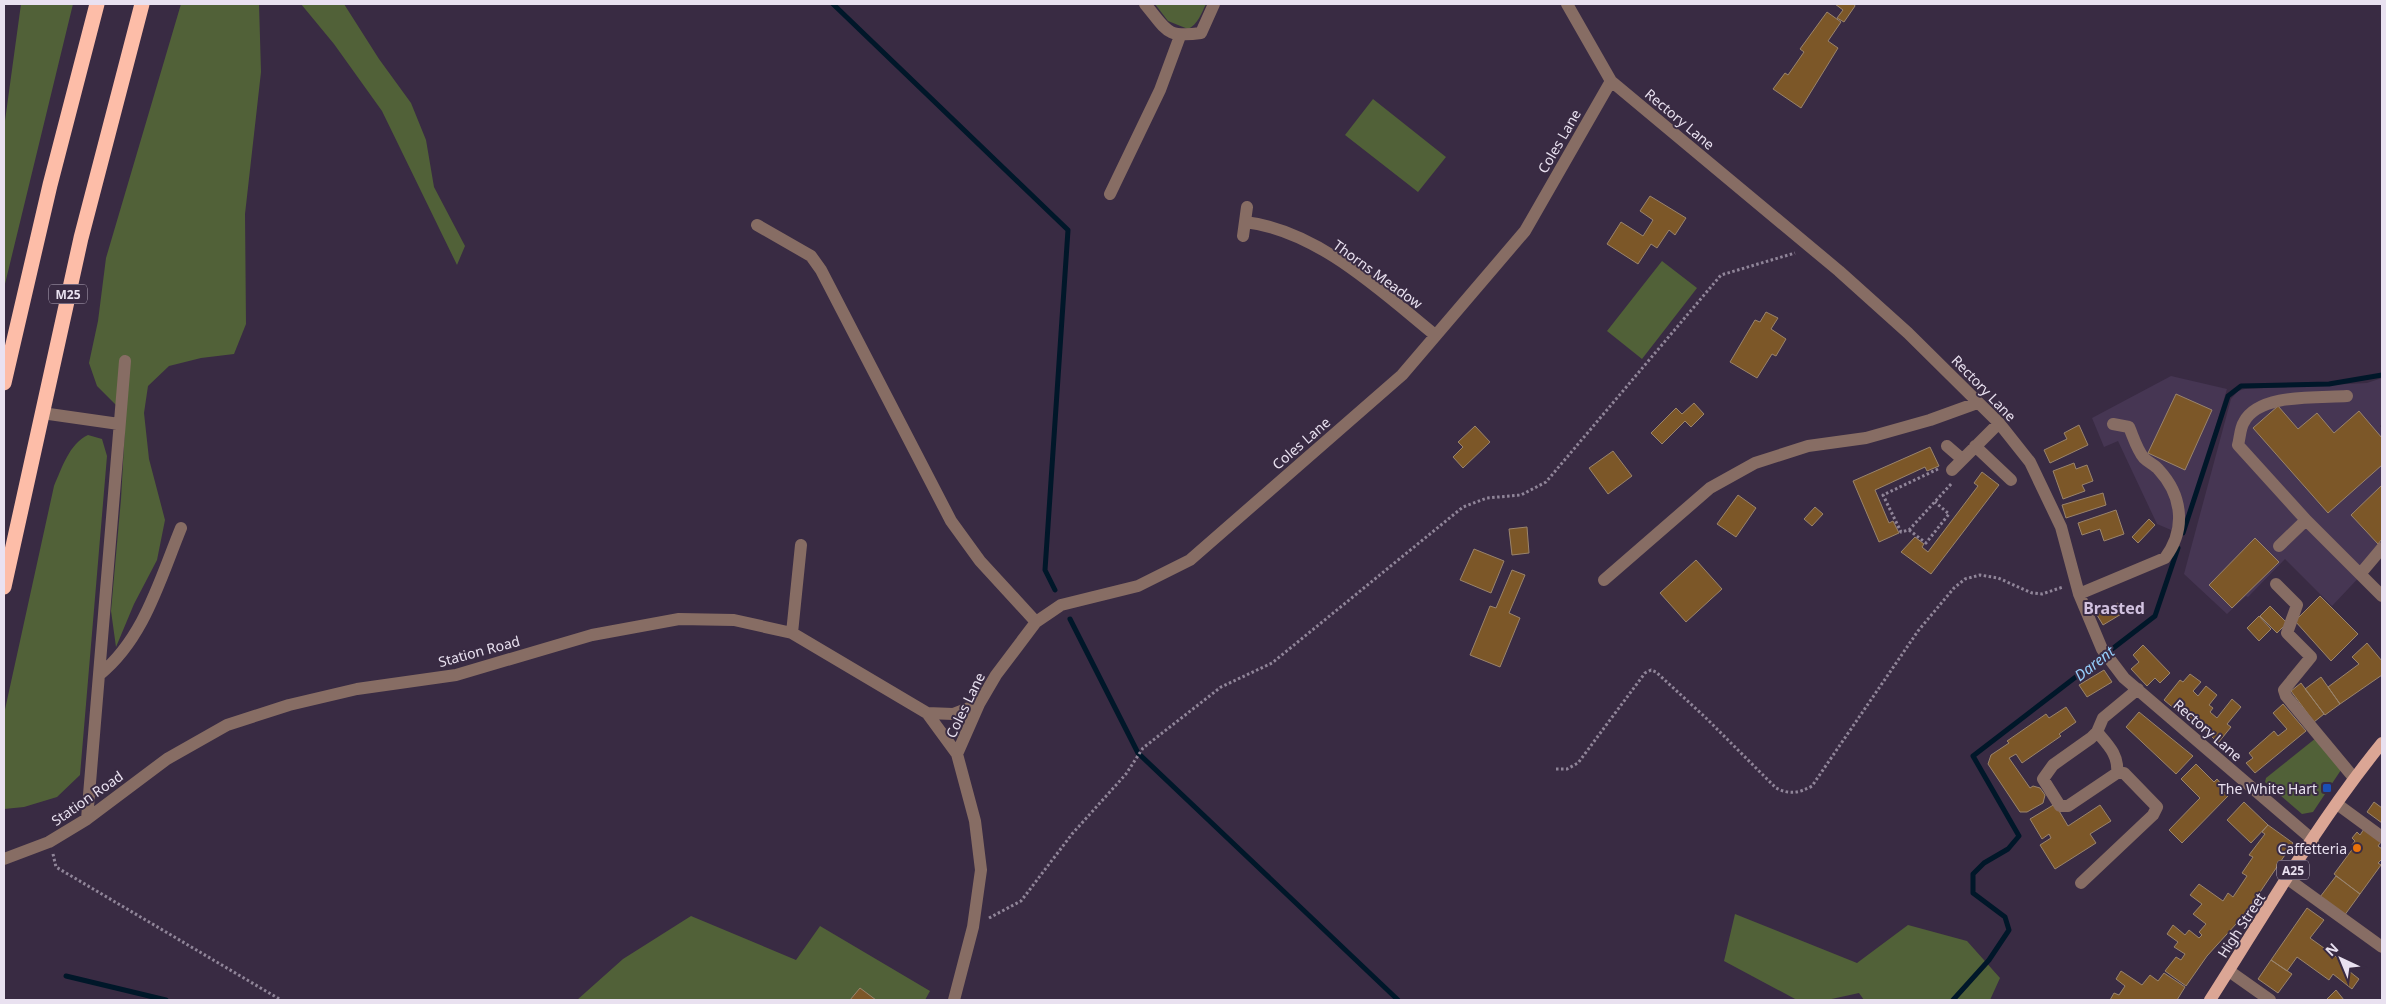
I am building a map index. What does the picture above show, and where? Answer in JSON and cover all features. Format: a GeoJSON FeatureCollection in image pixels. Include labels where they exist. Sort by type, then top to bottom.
{"type":"FeatureCollection","features":[{"type":"Feature","properties":{"kind":"highway"},"geometry":{"type":"LineString","coordinates":[[4,383],[50,185],[97,4]]}},
{"type":"Feature","properties":{"kind":"highway","name":"M25"},"geometry":{"type":"LineString","coordinates":[[4,587],[88,211],[142,4]]}},
{"type":"Feature","properties":{"kind":"main road","name":"High Street"},"geometry":{"type":"LineString","coordinates":[[2210,1000],[2354,778],[2382,744]]}},
{"type":"Feature","properties":{"kind":"street"},"geometry":{"type":"LineString","coordinates":[[1145,4],[1169,32],[1180,36],[1201,33],[1214,4]]}},
{"type":"Feature","properties":{"kind":"street","name":"Rectory Lane"},"geometry":{"type":"LineString","coordinates":[[1567,4],[1612,81],[1908,333],[1999,423],[2030,462],[2061,527],[2077,588],[2102,649],[2111,663],[2138,689],[2313,840]]}},
{"type":"Feature","properties":{"kind":"street"},"geometry":{"type":"LineString","coordinates":[[1110,194],[1160,90],[1180,36]]}},
{"type":"Feature","properties":{"kind":"street","name":"Coles Lane"},"geometry":{"type":"LineString","coordinates":[[957,754],[979,704],[996,675],[1036,622],[1061,605],[1138,586],[1190,560],[1402,375],[1525,231],[1612,81]]}},
{"type":"Feature","properties":{"kind":"street"},"geometry":{"type":"LineString","coordinates":[[1243,236],[1247,207]]}},
{"type":"Feature","properties":{"kind":"street","name":"Thorns Meadow"},"geometry":{"type":"LineString","coordinates":[[1245,222],[1260,224],[1300,237],[1364,278],[1435,335]]}},
{"type":"Feature","properties":{"kind":"street"},"geometry":{"type":"LineString","coordinates":[[757,225],[811,256],[822,270],[951,521],[980,561],[1036,622]]}},
{"type":"Feature","properties":{"kind":"street"},"geometry":{"type":"LineString","coordinates":[[87,818],[125,361]]}},
{"type":"Feature","properties":{"kind":"street"},"geometry":{"type":"LineString","coordinates":[[2346,396],[2284,400],[2262,404],[2244,421],[2238,445],[2306,520],[2382,596]]}},
{"type":"Feature","properties":{"kind":"street"},"geometry":{"type":"LineString","coordinates":[[1604,580],[1710,488],[1755,463],[1808,446],[1866,438],[1930,420],[1977,403]]}},
{"type":"Feature","properties":{"kind":"street"},"geometry":{"type":"LineString","coordinates":[[42,413],[119,424]]}},
{"type":"Feature","properties":{"kind":"street"},"geometry":{"type":"LineString","coordinates":[[1946,471],[1962,459],[1999,423]]}},
{"type":"Feature","properties":{"kind":"street"},"geometry":{"type":"LineString","coordinates":[[2077,588],[2165,558],[2173,547],[2180,525],[2178,499],[2160,470],[2144,457],[2129,427],[2113,424]]}},
{"type":"Feature","properties":{"kind":"street"},"geometry":{"type":"LineString","coordinates":[[1947,446],[1962,459]]}},
{"type":"Feature","properties":{"kind":"street"},"geometry":{"type":"LineString","coordinates":[[1975,446],[2011,480]]}},
{"type":"Feature","properties":{"kind":"street"},"geometry":{"type":"LineString","coordinates":[[2279,546],[2306,520]]}},
{"type":"Feature","properties":{"kind":"street"},"geometry":{"type":"LineString","coordinates":[[100,674],[114,663],[133,637],[154,594],[181,528]]}},
{"type":"Feature","properties":{"kind":"street"},"geometry":{"type":"LineString","coordinates":[[792,633],[801,545]]}},
{"type":"Feature","properties":{"kind":"street"},"geometry":{"type":"LineString","coordinates":[[2360,573],[2382,548]]}},
{"type":"Feature","properties":{"kind":"street"},"geometry":{"type":"LineString","coordinates":[[2276,584],[2298,605],[2287,633],[2311,657],[2288,683],[2284,690],[2286,696],[2354,778]]}},
{"type":"Feature","properties":{"kind":"street","name":"Station Road"},"geometry":{"type":"LineString","coordinates":[[4,859],[49,842],[87,818],[168,759],[227,724],[289,705],[357,689],[456,676],[592,635],[679,619],[734,620],[792,633],[927,713],[957,754]]}},
{"type":"Feature","properties":{"kind":"street"},"geometry":{"type":"LineString","coordinates":[[2080,883],[2153,814],[2157,807],[2124,773],[2117,773],[2068,806],[2060,806],[2043,779],[2047,771],[2098,732],[2103,718],[2138,689]]}},
{"type":"Feature","properties":{"kind":"street"},"geometry":{"type":"LineString","coordinates":[[927,713],[953,714],[979,704]]}},
{"type":"Feature","properties":{"kind":"street"},"geometry":{"type":"LineString","coordinates":[[2098,732],[2114,752],[2118,762],[2117,773]]}},
{"type":"Feature","properties":{"kind":"street"},"geometry":{"type":"LineString","coordinates":[[954,1000],[973,927],[981,870],[975,821],[957,754]]}},
{"type":"Feature","properties":{"kind":"street"},"geometry":{"type":"LineString","coordinates":[[2337,804],[2382,837]]}},
{"type":"Feature","properties":{"kind":"street"},"geometry":{"type":"LineString","coordinates":[[2288,879],[2382,948]]}},
{"type":"Feature","properties":{"kind":"street"},"geometry":{"type":"LineString","coordinates":[[2229,972],[2270,1000]]}},
{"type":"Feature","properties":{"kind":"path"},"geometry":{"type":"LineString","coordinates":[[973,927],[1021,902],[1072,834],[1126,774],[1144,748],[1221,687],[1272,663],[1463,507],[1488,498],[1520,495],[1546,482],[1721,275],[1810,248]]}},
{"type":"Feature","properties":{"kind":"path"},"geometry":{"type":"LineString","coordinates":[[1946,471],[1954,481],[1909,530],[1901,532],[1883,495],[1946,471]]}},
{"type":"Feature","properties":{"kind":"path"},"geometry":{"type":"LineString","coordinates":[[1909,530],[1926,543],[1949,514],[1935,502]]}},
{"type":"Feature","properties":{"kind":"path"},"geometry":{"type":"LineString","coordinates":[[1556,769],[1567,769],[1578,763],[1645,673],[1651,670],[1656,672],[1705,717],[1776,788],[1786,793],[1799,793],[1812,786],[1918,631],[1954,588],[1965,579],[1980,575],[1998,578],[2032,593],[2042,594],[2077,588]]}},
{"type":"Feature","properties":{"kind":"path"},"geometry":{"type":"LineString","coordinates":[[49,842],[56,867],[281,1000]]}},
{"type":"Feature","properties":{"kind":"shaded area"},"geometry":{"type":"Polygon","coordinates":[[[2171,376],[2227,389],[2183,535],[2157,524],[2118,441],[2104,447],[2092,418],[2171,376]]]}},
{"type":"Feature","properties":{"kind":"shaded area"},"geometry":{"type":"Polygon","coordinates":[[[2382,378],[2382,424],[2380,426],[2382,429],[2382,553],[2332,606],[2285,559],[2248,597],[2246,596],[2227,614],[2184,574],[2231,399],[2238,391],[2245,389],[2367,383],[2382,378]]]}},
{"type":"Feature","properties":{"kind":"green space"},"geometry":{"type":"Polygon","coordinates":[[[21,4],[73,4],[4,288],[4,128],[21,4]]]}},
{"type":"Feature","properties":{"kind":"green space"},"geometry":{"type":"Polygon","coordinates":[[[181,4],[259,4],[261,72],[245,214],[246,324],[234,354],[201,358],[169,366],[148,386],[144,413],[149,459],[165,520],[157,560],[134,604],[116,647],[111,611],[125,427],[118,407],[97,386],[89,363],[98,321],[106,258],[181,4]]]}},
{"type":"Feature","properties":{"kind":"green space"},"geometry":{"type":"Polygon","coordinates":[[[301,4],[344,4],[379,59],[411,103],[426,140],[434,187],[465,246],[457,265],[382,111],[334,44],[301,4]]]}},
{"type":"Feature","properties":{"kind":"green space"},"geometry":{"type":"Polygon","coordinates":[[[1155,4],[1206,4],[1197,22],[1188,29],[1168,21],[1155,4]]]}},
{"type":"Feature","properties":{"kind":"green space"},"geometry":{"type":"Polygon","coordinates":[[[1373,99],[1446,157],[1418,192],[1345,135],[1373,99]]]}},
{"type":"Feature","properties":{"kind":"green space"},"geometry":{"type":"Polygon","coordinates":[[[1662,261],[1697,288],[1642,359],[1607,331],[1662,261]]]}},
{"type":"Feature","properties":{"kind":"green space"},"geometry":{"type":"Polygon","coordinates":[[[88,435],[102,439],[107,456],[80,775],[57,797],[24,807],[4,809],[4,714],[54,486],[71,450],[81,439],[88,435]]]}},
{"type":"Feature","properties":{"kind":"green space"},"geometry":{"type":"Polygon","coordinates":[[[2316,738],[2341,770],[2313,812],[2302,814],[2265,782],[2266,778],[2316,738]]]}},
{"type":"Feature","properties":{"kind":"green space"},"geometry":{"type":"Polygon","coordinates":[[[1735,914],[1857,963],[1908,925],[1967,941],[2000,978],[1990,1000],[1864,1000],[1859,993],[1827,1000],[1797,1000],[1724,961],[1735,914]]]}},
{"type":"Feature","properties":{"kind":"green space"},"geometry":{"type":"Polygon","coordinates":[[[691,916],[796,960],[820,926],[930,991],[925,1000],[577,1000],[623,959],[691,916]]]}},
{"type":"Feature","properties":{"kind":"building"},"geometry":{"type":"Polygon","coordinates":[[[1835,4],[1854,4],[1855,6],[1844,22],[1837,18],[1843,10],[1835,4]]]}},
{"type":"Feature","properties":{"kind":"building"},"geometry":{"type":"Polygon","coordinates":[[[1827,12],[1841,22],[1828,41],[1838,48],[1801,108],[1773,89],[1785,73],[1788,75],[1804,52],[1800,49],[1827,12]]]}},
{"type":"Feature","properties":{"kind":"building"},"geometry":{"type":"Polygon","coordinates":[[[1650,196],[1686,218],[1675,235],[1669,230],[1657,248],[1651,244],[1638,264],[1607,244],[1621,222],[1643,236],[1653,220],[1640,211],[1650,196]]]}},
{"type":"Feature","properties":{"kind":"building"},"geometry":{"type":"Polygon","coordinates":[[[1766,312],[1778,318],[1771,329],[1786,339],[1776,356],[1772,354],[1757,378],[1730,362],[1755,320],[1760,322],[1766,312]]]}},
{"type":"Feature","properties":{"kind":"building"},"geometry":{"type":"Polygon","coordinates":[[[2176,394],[2212,410],[2185,470],[2148,453],[2176,394]]]}},
{"type":"Feature","properties":{"kind":"building"},"geometry":{"type":"Polygon","coordinates":[[[1694,403],[1704,414],[1691,427],[1685,421],[1662,444],[1651,433],[1676,408],[1682,414],[1694,403]]]}},
{"type":"Feature","properties":{"kind":"building"},"geometry":{"type":"Polygon","coordinates":[[[2278,406],[2298,429],[2317,413],[2334,433],[2359,411],[2382,438],[2382,465],[2328,513],[2253,428],[2278,406]]]}},
{"type":"Feature","properties":{"kind":"building"},"geometry":{"type":"Polygon","coordinates":[[[2079,425],[2088,445],[2050,463],[2044,450],[2067,439],[2064,433],[2079,425]]]}},
{"type":"Feature","properties":{"kind":"building"},"geometry":{"type":"Polygon","coordinates":[[[1475,426],[1490,442],[1463,468],[1453,457],[1463,447],[1458,442],[1475,426]]]}},
{"type":"Feature","properties":{"kind":"building"},"geometry":{"type":"Polygon","coordinates":[[[1930,447],[1939,466],[1927,471],[1925,467],[1875,490],[1889,523],[1893,521],[1899,533],[1879,542],[1853,481],[1930,447]]]}},
{"type":"Feature","properties":{"kind":"building"},"geometry":{"type":"Polygon","coordinates":[[[1613,451],[1632,476],[1608,494],[1589,468],[1613,451]]]}},
{"type":"Feature","properties":{"kind":"building"},"geometry":{"type":"Polygon","coordinates":[[[2074,463],[2076,469],[2087,465],[2093,481],[2082,485],[2085,491],[2063,499],[2053,471],[2074,463]]]}},
{"type":"Feature","properties":{"kind":"building"},"geometry":{"type":"Polygon","coordinates":[[[1982,472],[1999,485],[1931,574],[1901,552],[1915,537],[1924,544],[1922,547],[1928,552],[1978,486],[1974,483],[1982,472]]]}},
{"type":"Feature","properties":{"kind":"building"},"geometry":{"type":"Polygon","coordinates":[[[2382,485],[2382,539],[2378,544],[2351,515],[2382,485]]]}},
{"type":"Feature","properties":{"kind":"building"},"geometry":{"type":"Polygon","coordinates":[[[2103,493],[2106,505],[2066,518],[2062,505],[2103,493]]]}},
{"type":"Feature","properties":{"kind":"building"},"geometry":{"type":"Polygon","coordinates":[[[1738,495],[1756,508],[1736,537],[1717,524],[1738,495]]]}},
{"type":"Feature","properties":{"kind":"building"},"geometry":{"type":"Polygon","coordinates":[[[1815,507],[1823,514],[1812,526],[1804,519],[1815,507]]]}},
{"type":"Feature","properties":{"kind":"building"},"geometry":{"type":"Polygon","coordinates":[[[2116,510],[2124,534],[2104,541],[2100,529],[2082,535],[2078,523],[2116,510]]]}},
{"type":"Feature","properties":{"kind":"building"},"geometry":{"type":"Polygon","coordinates":[[[2149,519],[2155,525],[2138,543],[2132,537],[2149,519]]]}},
{"type":"Feature","properties":{"kind":"building"},"geometry":{"type":"Polygon","coordinates":[[[1527,527],[1529,553],[1512,555],[1509,529],[1527,527]]]}},
{"type":"Feature","properties":{"kind":"building"},"geometry":{"type":"Polygon","coordinates":[[[2255,538],[2279,562],[2232,608],[2209,585],[2255,538]]]}},
{"type":"Feature","properties":{"kind":"building"},"geometry":{"type":"Polygon","coordinates":[[[1474,549],[1504,561],[1491,593],[1460,580],[1474,549]]]}},
{"type":"Feature","properties":{"kind":"building"},"geometry":{"type":"Polygon","coordinates":[[[1696,560],[1722,589],[1686,622],[1660,593],[1696,560]]]}},
{"type":"Feature","properties":{"kind":"building"},"geometry":{"type":"Polygon","coordinates":[[[1512,570],[1525,575],[1509,613],[1520,618],[1500,667],[1470,655],[1490,606],[1496,608],[1512,570]]]}},
{"type":"Feature","properties":{"kind":"building"},"geometry":{"type":"Polygon","coordinates":[[[2320,596],[2358,634],[2331,661],[2295,621],[2320,596]]]}},
{"type":"Feature","properties":{"kind":"building"},"geometry":{"type":"Polygon","coordinates":[[[2118,603],[2123,613],[2103,625],[2097,615],[2118,603]]]}},
{"type":"Feature","properties":{"kind":"building"},"geometry":{"type":"Polygon","coordinates":[[[2270,606],[2287,623],[2277,633],[2260,616],[2270,606]]]}},
{"type":"Feature","properties":{"kind":"building"},"geometry":{"type":"Polygon","coordinates":[[[2259,616],[2271,629],[2259,641],[2247,628],[2259,616]]]}},
{"type":"Feature","properties":{"kind":"building"},"geometry":{"type":"Polygon","coordinates":[[[2367,643],[2382,661],[2382,675],[2340,704],[2328,687],[2359,664],[2352,657],[2367,643]]]}},
{"type":"Feature","properties":{"kind":"building"},"geometry":{"type":"Polygon","coordinates":[[[2143,645],[2170,673],[2160,683],[2155,678],[2147,686],[2131,669],[2139,662],[2133,655],[2143,645]]]}},
{"type":"Feature","properties":{"kind":"building"},"geometry":{"type":"Polygon","coordinates":[[[2104,670],[2112,682],[2087,697],[2079,685],[2104,670]]]}},
{"type":"Feature","properties":{"kind":"building"},"geometry":{"type":"Polygon","coordinates":[[[2190,674],[2201,682],[2193,691],[2198,696],[2206,686],[2217,695],[2209,705],[2213,708],[2210,712],[2217,718],[2232,699],[2241,707],[2227,724],[2231,727],[2218,743],[2199,724],[2196,727],[2164,700],[2180,680],[2183,682],[2190,674]]]}},
{"type":"Feature","properties":{"kind":"building"},"geometry":{"type":"Polygon","coordinates":[[[2321,677],[2340,704],[2325,715],[2305,689],[2321,677]]]}},
{"type":"Feature","properties":{"kind":"building"},"geometry":{"type":"Polygon","coordinates":[[[2301,683],[2324,714],[2314,722],[2291,691],[2301,683]]]}},
{"type":"Feature","properties":{"kind":"building"},"geometry":{"type":"Polygon","coordinates":[[[2283,704],[2306,731],[2255,773],[2246,763],[2253,758],[2249,753],[2274,731],[2278,736],[2287,729],[2273,713],[2283,704]]]}},
{"type":"Feature","properties":{"kind":"building"},"geometry":{"type":"Polygon","coordinates":[[[2066,707],[2076,722],[2059,734],[2061,736],[2022,763],[2016,754],[2009,758],[2030,788],[2033,786],[2040,788],[2045,795],[2043,803],[2027,812],[2020,812],[1988,764],[1991,755],[2009,743],[2007,741],[2046,714],[2049,718],[2066,707]]]}},
{"type":"Feature","properties":{"kind":"building"},"geometry":{"type":"Polygon","coordinates":[[[2139,712],[2193,756],[2176,774],[2126,727],[2139,712]]]}},
{"type":"Feature","properties":{"kind":"building"},"geometry":{"type":"Polygon","coordinates":[[[2196,764],[2214,782],[2217,779],[2222,785],[2219,787],[2228,796],[2182,843],[2169,830],[2200,798],[2181,779],[2196,764]]]}},
{"type":"Feature","properties":{"kind":"building"},"geometry":{"type":"Polygon","coordinates":[[[2244,802],[2268,825],[2251,843],[2227,820],[2244,802]]]}},
{"type":"Feature","properties":{"kind":"building"},"geometry":{"type":"Polygon","coordinates":[[[2374,802],[2382,808],[2382,823],[2367,812],[2374,802]]]}},
{"type":"Feature","properties":{"kind":"building"},"geometry":{"type":"Polygon","coordinates":[[[2055,804],[2068,826],[2100,805],[2111,821],[2090,834],[2096,843],[2055,869],[2040,845],[2051,838],[2049,834],[2042,839],[2030,819],[2055,804]]]}},
{"type":"Feature","properties":{"kind":"building"},"geometry":{"type":"Polygon","coordinates":[[[2268,825],[2293,843],[2246,913],[2207,956],[2186,986],[2165,971],[2176,957],[2181,960],[2185,954],[2174,947],[2178,942],[2167,934],[2173,925],[2185,935],[2189,930],[2199,938],[2202,935],[2199,932],[2206,924],[2193,914],[2202,904],[2190,895],[2199,884],[2223,901],[2228,893],[2233,897],[2247,876],[2242,873],[2253,857],[2249,855],[2265,834],[2262,832],[2268,825]]]}},
{"type":"Feature","properties":{"kind":"building"},"geometry":{"type":"Polygon","coordinates":[[[2364,829],[2381,842],[2378,846],[2382,849],[2382,859],[2378,863],[2381,865],[2360,894],[2334,874],[2354,847],[2352,845],[2355,841],[2352,838],[2357,832],[2360,835],[2364,829]]]}},
{"type":"Feature","properties":{"kind":"building"},"geometry":{"type":"Polygon","coordinates":[[[2336,876],[2360,894],[2344,916],[2320,897],[2336,876]]]}},
{"type":"Feature","properties":{"kind":"building"},"geometry":{"type":"Polygon","coordinates":[[[2307,908],[2324,920],[2310,938],[2342,961],[2340,964],[2359,979],[2352,989],[2333,974],[2329,980],[2297,957],[2287,971],[2271,960],[2307,908]]]}},
{"type":"Feature","properties":{"kind":"building"},"geometry":{"type":"Polygon","coordinates":[[[2271,960],[2292,974],[2278,993],[2258,979],[2271,960]]]}},
{"type":"Feature","properties":{"kind":"building"},"geometry":{"type":"Polygon","coordinates":[[[2121,971],[2142,985],[2150,975],[2158,981],[2164,973],[2185,987],[2177,1000],[2110,1000],[2114,993],[2119,995],[2125,986],[2116,979],[2121,971]]]}},
{"type":"Feature","properties":{"kind":"building"},"geometry":{"type":"Polygon","coordinates":[[[860,988],[876,1000],[850,1000],[860,988]]]}},
{"type":"Feature","properties":{"kind":"building"},"geometry":{"type":"Polygon","coordinates":[[[2336,990],[2344,1000],[2326,1000],[2336,990]]]}},
{"type":"Feature","properties":{"kind":"waterway"},"geometry":{"type":"LineString","coordinates":[[833,4],[1068,230],[1045,570],[1055,590]]}},
{"type":"Feature","properties":{"kind":"waterway","name":"Darent"},"geometry":{"type":"LineString","coordinates":[[2183,533],[2228,396],[2241,386],[2329,384],[2382,375]]}},
{"type":"Feature","properties":{"kind":"waterway","name":"Darent"},"geometry":{"type":"LineString","coordinates":[[1953,1000],[1989,960],[2009,930],[2005,917],[1973,893],[1973,874],[1984,863],[2008,849],[2019,836],[1973,756],[2155,616],[2178,548]]}},
{"type":"Feature","properties":{"kind":"waterway"},"geometry":{"type":"LineString","coordinates":[[1070,619],[1138,753],[1398,1000]]}},
{"type":"Feature","properties":{"kind":"waterway"},"geometry":{"type":"LineString","coordinates":[[66,976],[166,1000]]}},
{"type":"Feature","properties":{"kind":"place","name":"The White Hart"},"geometry":{"type":"Point","coordinates":[2327,788]}},
{"type":"Feature","properties":{"kind":"place","name":"Caffetteria"},"geometry":{"type":"Point","coordinates":[2357,848]}},
{"type":"Feature","properties":{"kind":"district","name":"Brasted"},"geometry":{"type":"Point","coordinates":[2114,608]}}]}
